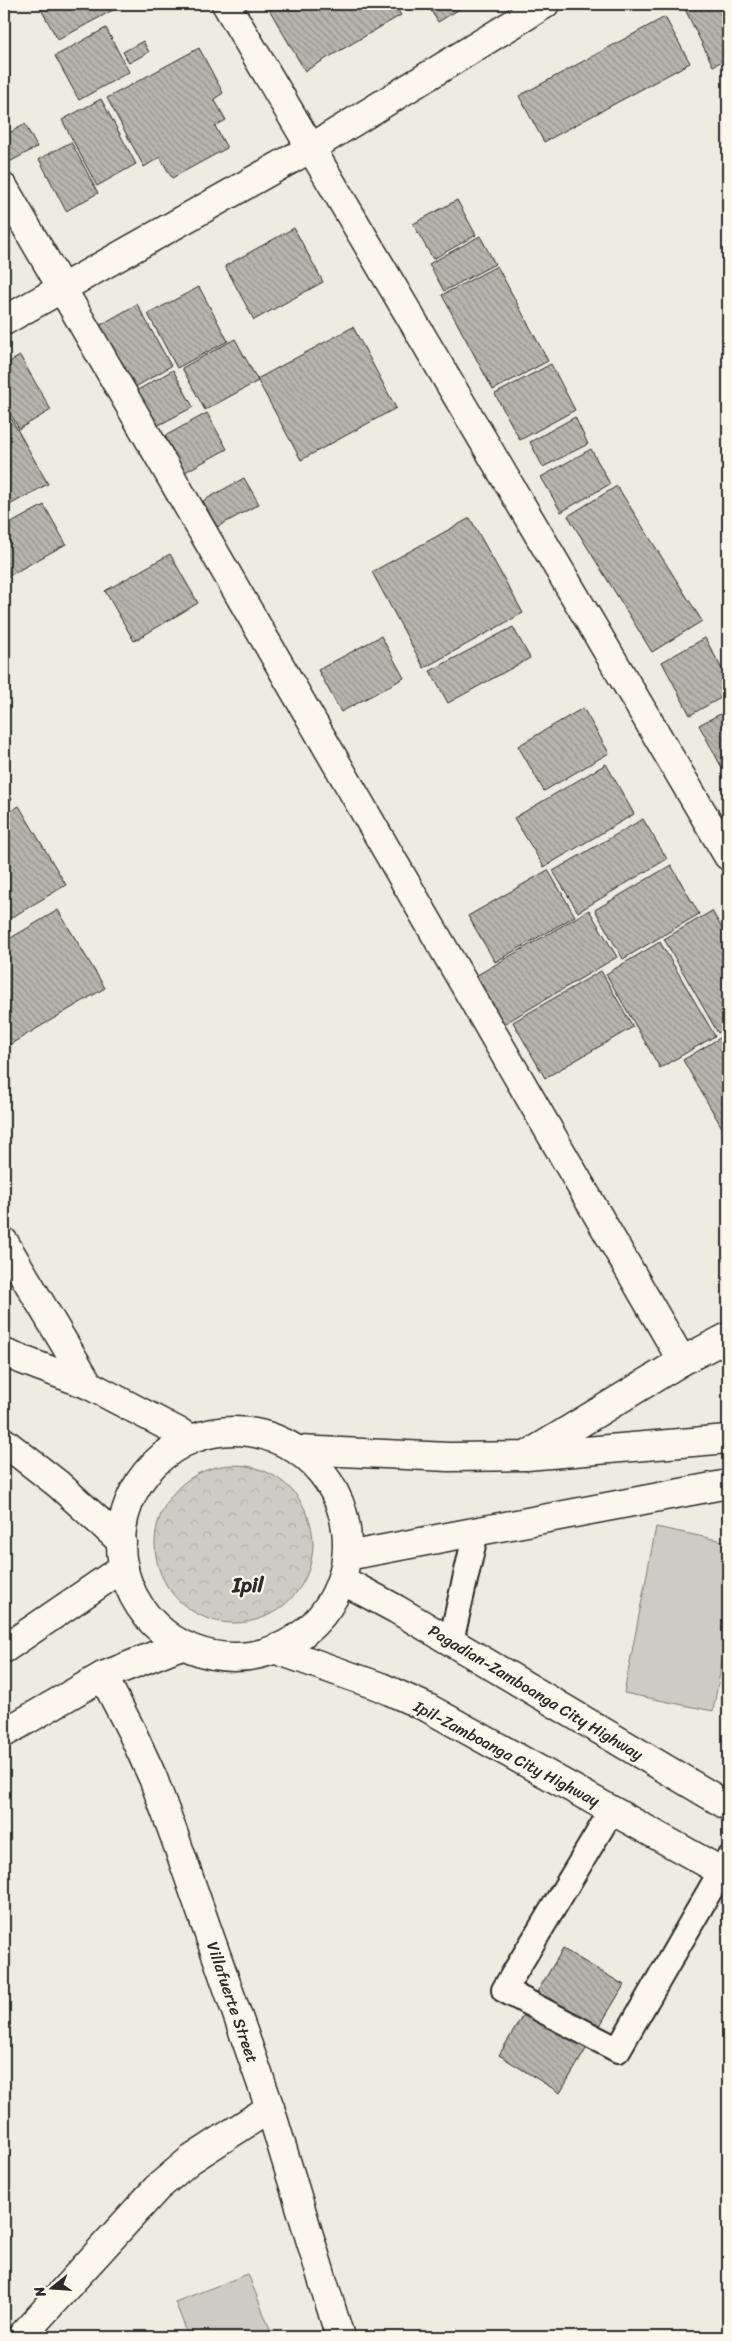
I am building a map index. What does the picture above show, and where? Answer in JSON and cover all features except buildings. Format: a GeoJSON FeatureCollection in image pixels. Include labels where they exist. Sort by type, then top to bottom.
{"type":"FeatureCollection","features":[{"type":"Feature","properties":{"kind":"street"},"geometry":{"type":"LineString","coordinates":[[226,4],[728,856]]}},
{"type":"Feature","properties":{"kind":"street"},"geometry":{"type":"LineString","coordinates":[[4,322],[62,287],[311,148],[545,4]]}},
{"type":"Feature","properties":{"kind":"street"},"geometry":{"type":"LineString","coordinates":[[4,188],[682,1361]]}},
{"type":"Feature","properties":{"kind":"street"},"geometry":{"type":"LineString","coordinates":[[4,1242],[89,1386]]}},
{"type":"Feature","properties":{"kind":"street"},"geometry":{"type":"LineString","coordinates":[[526,1456],[682,1361],[728,1337]]}},
{"type":"Feature","properties":{"kind":"street"},"geometry":{"type":"LineString","coordinates":[[4,1352],[89,1386],[192,1439]]}},
{"type":"Feature","properties":{"kind":"street"},"geometry":{"type":"LineString","coordinates":[[234,1430],[256,1432],[298,1450],[317,1466],[331,1485],[341,1508],[347,1532],[345,1568],[332,1602],[318,1622],[299,1638],[278,1650],[254,1657],[229,1658],[204,1654],[181,1645],[161,1631],[144,1612],[131,1591],[123,1554],[124,1520],[130,1499],[141,1480],[155,1462],[172,1449],[192,1439],[234,1430]]}},
{"type":"Feature","properties":{"kind":"street"},"geometry":{"type":"LineString","coordinates":[[298,1450],[449,1457],[526,1456],[728,1439]]}},
{"type":"Feature","properties":{"kind":"street"},"geometry":{"type":"LineString","coordinates":[[4,1442],[58,1484],[123,1554]]}},
{"type":"Feature","properties":{"kind":"street"},"geometry":{"type":"LineString","coordinates":[[345,1568],[476,1532],[728,1484]]}},
{"type":"Feature","properties":{"kind":"street"},"geometry":{"type":"LineString","coordinates":[[4,1649],[123,1554]]}},
{"type":"Feature","properties":{"kind":"street","name":"Pagadian-Zamboanga City Highway"},"geometry":{"type":"LineString","coordinates":[[345,1568],[451,1641],[728,1806]]}},
{"type":"Feature","properties":{"kind":"street"},"geometry":{"type":"LineString","coordinates":[[4,1733],[103,1676],[181,1645]]}},
{"type":"Feature","properties":{"kind":"street","name":"Ipil-Zamboanga City Highway"},"geometry":{"type":"LineString","coordinates":[[278,1650],[381,1687],[428,1708],[612,1810],[726,1868]]}},
{"type":"Feature","properties":{"kind":"street","name":"Villafuerte Street"},"geometry":{"type":"LineString","coordinates":[[103,1676],[153,1778],[270,2108],[340,2337]]}},
{"type":"Feature","properties":{"kind":"street"},"geometry":{"type":"LineString","coordinates":[[20,2337],[157,2188],[190,2160],[270,2108]]}},
{"type":"Feature","properties":{"kind":"lane"},"geometry":{"type":"LineString","coordinates":[[451,1641],[476,1532]]}},
{"type":"Feature","properties":{"kind":"lane"},"geometry":{"type":"LineString","coordinates":[[612,1810],[504,1990],[618,2050],[726,1868]]}},
{"type":"Feature","properties":{"kind":"green space"},"geometry":{"type":"Polygon","coordinates":[[[234,1465],[264,1471],[290,1488],[307,1514],[313,1544],[307,1574],[290,1600],[264,1617],[234,1623],[204,1617],[178,1600],[161,1574],[155,1544],[161,1514],[178,1488],[204,1471],[234,1465]]]}},
{"type":"Feature","properties":{"kind":"green space"},"geometry":{"type":"Polygon","coordinates":[[[656,1527],[728,1542],[728,1629],[713,1711],[624,1693],[656,1527]]]}},
{"type":"Feature","properties":{"kind":"green space"},"geometry":{"type":"Polygon","coordinates":[[[248,2274],[273,2337],[189,2337],[175,2302],[248,2274]]]}},
{"type":"Feature","properties":{"kind":"district","name":"Ipil"},"geometry":{"type":"Point","coordinates":[248,1585]}}]}
